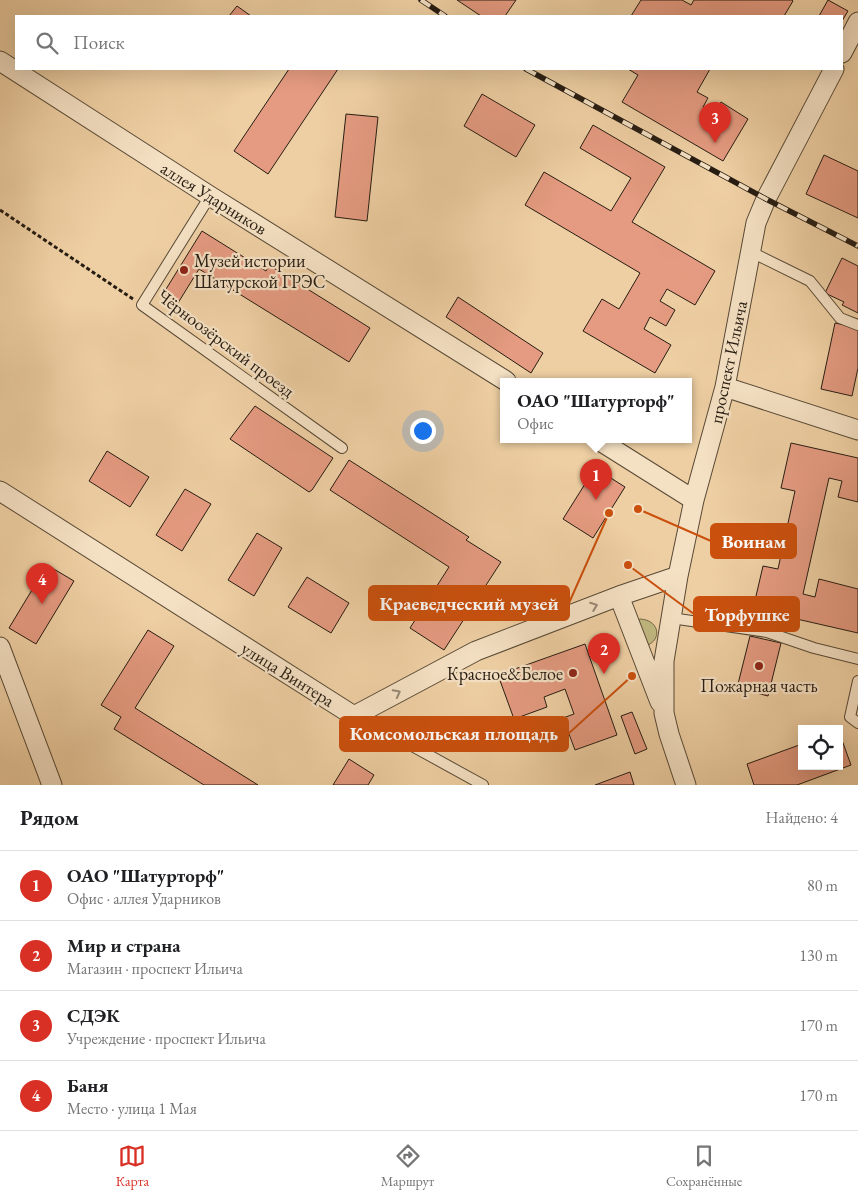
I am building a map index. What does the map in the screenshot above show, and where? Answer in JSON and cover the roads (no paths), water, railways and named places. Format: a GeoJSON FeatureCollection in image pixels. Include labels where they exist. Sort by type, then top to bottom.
{"type":"FeatureCollection","features":[{"type":"Feature","properties":{"kind":"street"},"geometry":{"type":"LineString","coordinates":[[843,51],[858,22]]}},
{"type":"Feature","properties":{"kind":"street","name":"аллея Ударников"},"geometry":{"type":"LineString","coordinates":[[0,61],[210,196],[501,378]]}},
{"type":"Feature","properties":{"kind":"street","name":"проспект Ильича"},"geometry":{"type":"LineString","coordinates":[[686,785],[664,713],[664,661],[678,576],[694,500],[725,387],[756,223],[766,199],[833,70]]}},
{"type":"Feature","properties":{"kind":"street"},"geometry":{"type":"LineString","coordinates":[[725,387],[858,430]]}},
{"type":"Feature","properties":{"kind":"street"},"geometry":{"type":"LineString","coordinates":[[603,443],[694,500]]}},
{"type":"Feature","properties":{"kind":"street","name":"улица Винтера"},"geometry":{"type":"LineString","coordinates":[[0,491],[354,716],[476,651],[678,576]]}},
{"type":"Feature","properties":{"kind":"street"},"geometry":{"type":"LineString","coordinates":[[620,596],[664,713]]}},
{"type":"Feature","properties":{"kind":"street"},"geometry":{"type":"LineString","coordinates":[[0,647],[52,785]]}},
{"type":"Feature","properties":{"kind":"lane","name":"Чёрноозёрский проезд"},"geometry":{"type":"LineString","coordinates":[[210,196],[142,305],[342,448]]}},
{"type":"Feature","properties":{"kind":"lane"},"geometry":{"type":"LineString","coordinates":[[751,252],[810,280],[840,318],[858,325]]}},
{"type":"Feature","properties":{"kind":"lane"},"geometry":{"type":"LineString","coordinates":[[671,618],[768,632],[814,648],[858,659]]}},
{"type":"Feature","properties":{"kind":"lane"},"geometry":{"type":"LineString","coordinates":[[858,681],[850,717],[858,723]]}},
{"type":"Feature","properties":{"kind":"lane"},"geometry":{"type":"LineString","coordinates":[[354,716],[483,785]]}},
{"type":"Feature","properties":{"kind":"railway"},"geometry":{"type":"LineString","coordinates":[[421,0],[444,15]]}},
{"type":"Feature","properties":{"kind":"railway"},"geometry":{"type":"LineString","coordinates":[[528,70],[766,199],[858,246]]}},
{"type":"Feature","properties":{"kind":"place","name":"СДЭК"},"geometry":{"type":"Point","coordinates":[715,143]}},
{"type":"Feature","properties":{"kind":"place","name":"Музей истории Шатурской ГРЭС"},"geometry":{"type":"Point","coordinates":[184,270]}},
{"type":"Feature","properties":{"kind":"place","name":"ОАО \"Шатурторф\""},"geometry":{"type":"Point","coordinates":[596,500]}},
{"type":"Feature","properties":{"kind":"place","name":"Воинам"},"geometry":{"type":"Point","coordinates":[638,509]}},
{"type":"Feature","properties":{"kind":"place","name":"Краеведческий музей"},"geometry":{"type":"Point","coordinates":[609,513]}},
{"type":"Feature","properties":{"kind":"place","name":"Торфушке"},"geometry":{"type":"Point","coordinates":[628,565]}},
{"type":"Feature","properties":{"kind":"place","name":"Баня"},"geometry":{"type":"Point","coordinates":[42,604]}},
{"type":"Feature","properties":{"kind":"place","name":"Пожарная часть"},"geometry":{"type":"Point","coordinates":[759,666]}},
{"type":"Feature","properties":{"kind":"place","name":"Красное&Белое"},"geometry":{"type":"Point","coordinates":[573,673]}},
{"type":"Feature","properties":{"kind":"place","name":"Мир и страна"},"geometry":{"type":"Point","coordinates":[604,674]}},
{"type":"Feature","properties":{"kind":"place","name":"Комсомольская площадь"},"geometry":{"type":"Point","coordinates":[632,676]}}]}
